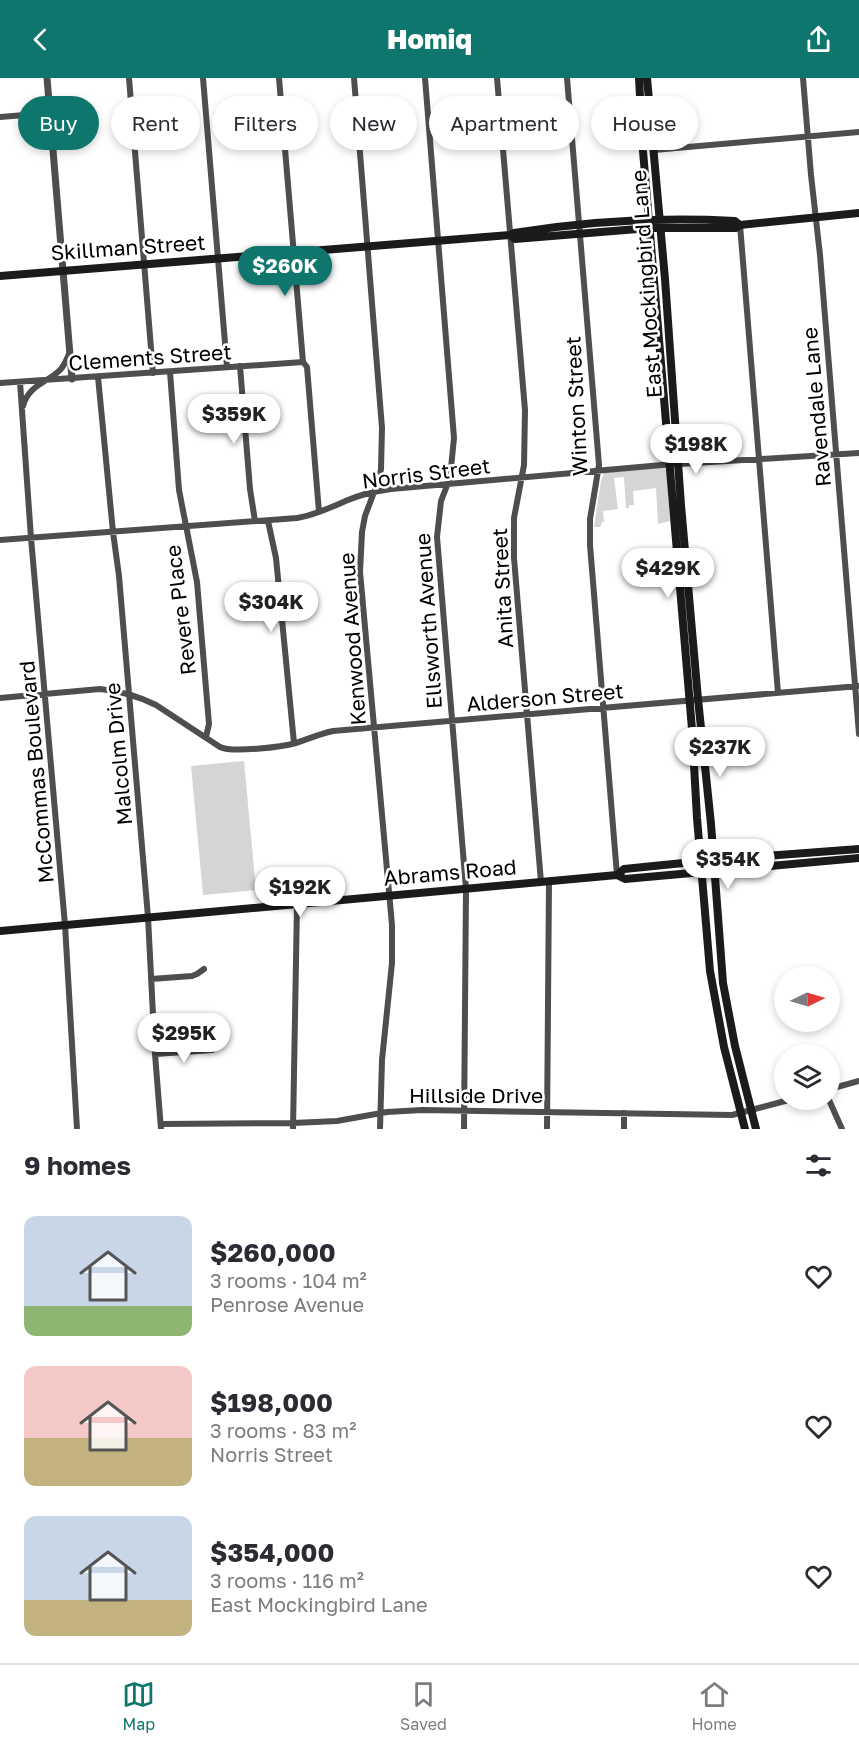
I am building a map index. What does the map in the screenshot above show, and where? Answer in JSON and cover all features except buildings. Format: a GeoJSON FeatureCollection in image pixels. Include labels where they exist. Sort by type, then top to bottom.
{"type":"FeatureCollection","features":[{"type":"Feature","properties":{"kind":"main road","name":"East Mockingbird Lane"},"geometry":{"type":"LineString","coordinates":[[639,78],[649,224],[662,315],[694,699],[706,768],[723,983],[735,1046],[756,1129]]}},
{"type":"Feature","properties":{"kind":"main road","name":"East Mockingbird Lane"},"geometry":{"type":"LineString","coordinates":[[647,78],[649,96]]}},
{"type":"Feature","properties":{"kind":"main road","name":"East Mockingbird Lane"},"geometry":{"type":"LineString","coordinates":[[654,150],[661,228],[662,315]]}},
{"type":"Feature","properties":{"kind":"main road"},"geometry":{"type":"LineString","coordinates":[[643,151],[654,150]]}},
{"type":"Feature","properties":{"kind":"main road","name":"Skillman Street"},"geometry":{"type":"LineString","coordinates":[[649,224],[661,228],[736,228],[740,225],[859,213]]}},
{"type":"Feature","properties":{"kind":"main road","name":"Skillman Street"},"geometry":{"type":"LineString","coordinates":[[0,276],[510,235],[515,239],[580,229],[649,224],[660,219],[735,221],[740,225]]}},
{"type":"Feature","properties":{"kind":"main road","name":"East Mockingbird Lane"},"geometry":{"type":"LineString","coordinates":[[694,699],[692,729],[706,937],[714,999],[745,1129]]}},
{"type":"Feature","properties":{"kind":"main road"},"geometry":{"type":"LineString","coordinates":[[692,729],[698,745],[700,761],[706,768]]}},
{"type":"Feature","properties":{"kind":"main road","name":"Abrams Road"},"geometry":{"type":"LineString","coordinates":[[617,875],[624,869],[859,849]]}},
{"type":"Feature","properties":{"kind":"main road"},"geometry":{"type":"LineString","coordinates":[[809,853],[810,863]]}},
{"type":"Feature","properties":{"kind":"main road","name":"Abrams Road"},"geometry":{"type":"LineString","coordinates":[[0,931],[617,875],[625,879],[859,858]]}},
{"type":"Feature","properties":{"kind":"street"},"geometry":{"type":"LineString","coordinates":[[47,78],[49,96]]}},
{"type":"Feature","properties":{"kind":"street"},"geometry":{"type":"LineString","coordinates":[[129,78],[153,373]]}},
{"type":"Feature","properties":{"kind":"street"},"geometry":{"type":"LineString","coordinates":[[203,78],[227,367]]}},
{"type":"Feature","properties":{"kind":"street"},"geometry":{"type":"LineString","coordinates":[[279,78],[303,362],[307,367],[319,512]]}},
{"type":"Feature","properties":{"kind":"street","name":"Kenwood Avenue"},"geometry":{"type":"LineString","coordinates":[[354,78],[382,428],[381,469],[367,508],[362,532],[360,572],[392,925],[392,963],[383,1035],[380,1129]]}},
{"type":"Feature","properties":{"kind":"street","name":"Ellsworth Avenue"},"geometry":{"type":"LineString","coordinates":[[425,78],[454,438],[450,477],[441,501],[437,553],[466,889],[465,1129]]}},
{"type":"Feature","properties":{"kind":"street","name":"Anita Street"},"geometry":{"type":"LineString","coordinates":[[497,78],[525,410],[523,478],[514,518],[513,537],[527,715],[545,882],[547,1129]]}},
{"type":"Feature","properties":{"kind":"street","name":"Winton Street"},"geometry":{"type":"LineString","coordinates":[[567,78],[599,471],[591,519],[590,544],[617,875]]}},
{"type":"Feature","properties":{"kind":"street","name":"Ravendale Lane"},"geometry":{"type":"LineString","coordinates":[[803,78],[857,686],[859,734]]}},
{"type":"Feature","properties":{"kind":"street"},"geometry":{"type":"LineString","coordinates":[[0,117],[18,116]]}},
{"type":"Feature","properties":{"kind":"street"},"geometry":{"type":"LineString","coordinates":[[698,146],[859,132]]}},
{"type":"Feature","properties":{"kind":"street"},"geometry":{"type":"LineString","coordinates":[[53,150],[72,379]]}},
{"type":"Feature","properties":{"kind":"street"},"geometry":{"type":"LineString","coordinates":[[740,225],[778,693]]}},
{"type":"Feature","properties":{"kind":"street"},"geometry":{"type":"LineString","coordinates":[[22,412],[28,395],[60,369],[70,352]]}},
{"type":"Feature","properties":{"kind":"street","name":"Clements Street"},"geometry":{"type":"LineString","coordinates":[[0,383],[303,362]]}},
{"type":"Feature","properties":{"kind":"street"},"geometry":{"type":"LineString","coordinates":[[240,366],[250,489],[255,521]]}},
{"type":"Feature","properties":{"kind":"street","name":"Revere Place"},"geometry":{"type":"LineString","coordinates":[[170,372],[179,490],[197,582],[209,724],[206,737]]}},
{"type":"Feature","properties":{"kind":"street","name":"Malcolm Drive"},"geometry":{"type":"LineString","coordinates":[[98,377],[148,917],[161,1127]]}},
{"type":"Feature","properties":{"kind":"street","name":"McCommas Boulevard"},"geometry":{"type":"LineString","coordinates":[[20,382],[31,538],[65,925],[77,1129]]}},
{"type":"Feature","properties":{"kind":"street","name":"Norris Street"},"geometry":{"type":"LineString","coordinates":[[0,540],[268,521],[308,516],[374,492],[447,484],[674,464],[859,453]]}},
{"type":"Feature","properties":{"kind":"street"},"geometry":{"type":"LineString","coordinates":[[353,498],[362,502],[367,508]]}},
{"type":"Feature","properties":{"kind":"street"},"geometry":{"type":"LineString","coordinates":[[268,521],[276,558],[294,743]]}},
{"type":"Feature","properties":{"kind":"street","name":"Alderson Street"},"geometry":{"type":"LineString","coordinates":[[0,698],[100,689],[116,690],[156,705],[220,747],[230,750],[284,746],[320,734],[857,686]]}},
{"type":"Feature","properties":{"kind":"street"},"geometry":{"type":"LineString","coordinates":[[293,1126],[297,905]]}},
{"type":"Feature","properties":{"kind":"street"},"geometry":{"type":"LineString","coordinates":[[151,979],[192,976],[204,969]]}},
{"type":"Feature","properties":{"kind":"street"},"geometry":{"type":"LineString","coordinates":[[155,1054],[212,1050]]}},
{"type":"Feature","properties":{"kind":"street"},"geometry":{"type":"LineString","coordinates":[[840,1087],[859,1082]]}},
{"type":"Feature","properties":{"kind":"street","name":"Hillside Drive"},"geometry":{"type":"LineString","coordinates":[[161,1127],[293,1126],[405,1111],[732,1114],[774,1104]]}},
{"type":"Feature","properties":{"kind":"street"},"geometry":{"type":"LineString","coordinates":[[833,1110],[842,1129]]}},
{"type":"Feature","properties":{"kind":"street"},"geometry":{"type":"LineString","coordinates":[[624,1113],[624,1129]]}},
{"type":"Feature","properties":{"kind":"shaded area"},"geometry":{"type":"Polygon","coordinates":[[[663,467],[667,470],[670,521],[658,524],[656,488],[633,491],[634,505],[626,508],[624,477],[614,478],[618,509],[603,511],[604,522],[600,527],[594,527],[604,473],[663,467]]]}},
{"type":"Feature","properties":{"kind":"shaded area"},"geometry":{"type":"Polygon","coordinates":[[[244,761],[256,890],[203,895],[191,766],[244,761]]]}}]}
